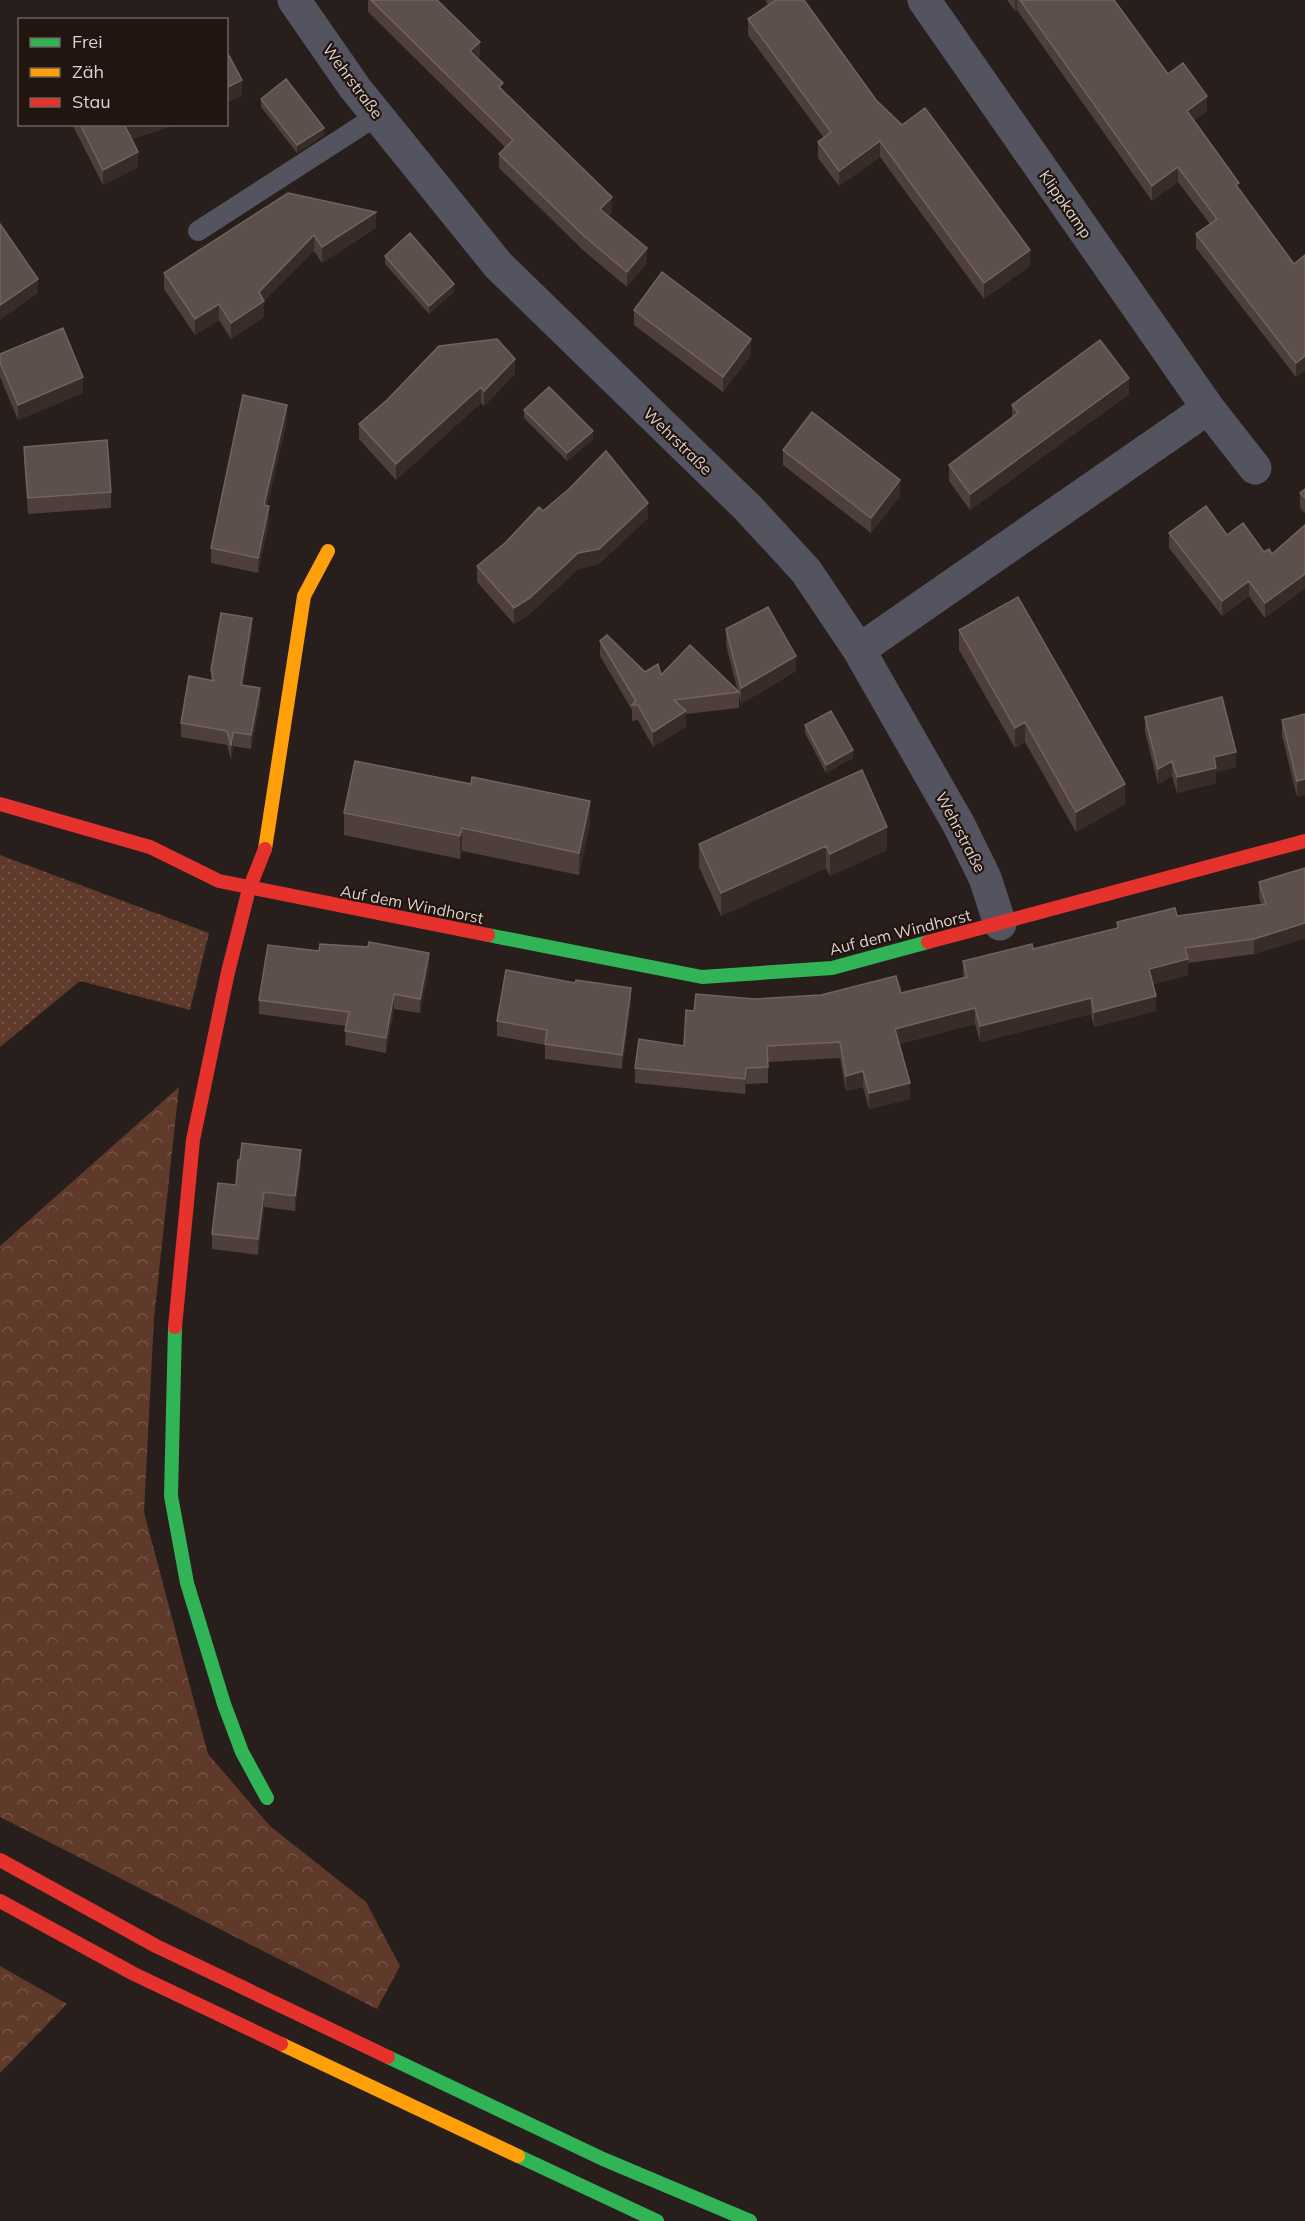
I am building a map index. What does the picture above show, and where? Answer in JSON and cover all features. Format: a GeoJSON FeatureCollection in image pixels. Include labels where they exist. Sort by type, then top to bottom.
{"type":"FeatureCollection","features":[{"type":"Feature","properties":{"kind":"main road"},"geometry":{"type":"LineString","coordinates":[[267,1798],[242,1752],[224,1704],[187,1583],[171,1496],[175,1319],[193,1140],[228,972],[249,889],[267,846],[304,596],[328,551]]}},
{"type":"Feature","properties":{"kind":"main road","name":"Auf dem Windhorst"},"geometry":{"type":"LineString","coordinates":[[0,804],[150,848],[219,881],[249,889],[702,977],[832,968],[1305,841]]}},
{"type":"Feature","properties":{"kind":"main road"},"geometry":{"type":"LineString","coordinates":[[0,1860],[156,1946],[603,2159],[750,2221]]}},
{"type":"Feature","properties":{"kind":"main road"},"geometry":{"type":"LineString","coordinates":[[0,1901],[134,1974],[657,2221]]}},
{"type":"Feature","properties":{"kind":"street","name":"Wehrstraße"},"geometry":{"type":"LineString","coordinates":[[294,0],[378,115],[498,265],[748,508],[806,571],[859,650],[959,825],[985,879],[1000,924]]}},
{"type":"Feature","properties":{"kind":"street","name":"Klippkamp"},"geometry":{"type":"LineString","coordinates":[[924,0],[1208,408],[1255,468]]}},
{"type":"Feature","properties":{"kind":"street"},"geometry":{"type":"LineString","coordinates":[[859,650],[1208,408]]}},
{"type":"Feature","properties":{"kind":"lane"},"geometry":{"type":"LineString","coordinates":[[198,231],[378,115]]}},
{"type":"Feature","properties":{"kind":"green space"},"geometry":{"type":"Polygon","coordinates":[[[0,855],[209,933],[190,1010],[80,981],[0,1047],[0,855]]]}},
{"type":"Feature","properties":{"kind":"green space"},"geometry":{"type":"Polygon","coordinates":[[[179,1087],[154,1318],[144,1512],[208,1754],[270,1826],[366,1902],[400,1966],[377,2009],[0,1817],[0,1246],[179,1087]]]}},
{"type":"Feature","properties":{"kind":"green space"},"geometry":{"type":"Polygon","coordinates":[[[0,1966],[67,2004],[0,2073],[0,1966]]]}},
{"type":"Feature","properties":{"kind":"building"},"geometry":{"type":"Polygon","coordinates":[[[371,0],[437,0],[480,42],[470,51],[503,83],[499,87],[612,197],[600,209],[647,248],[627,272],[584,236],[499,154],[513,140],[371,0]]]}},
{"type":"Feature","properties":{"kind":"building"},"geometry":{"type":"Polygon","coordinates":[[[776,0],[804,0],[876,100],[902,125],[925,108],[1030,250],[984,283],[880,141],[839,171],[818,142],[831,132],[748,19],[776,0]]]}},
{"type":"Feature","properties":{"kind":"building"},"geometry":{"type":"Polygon","coordinates":[[[1020,0],[1114,0],[1168,74],[1183,63],[1207,96],[1187,111],[1239,183],[1236,185],[1294,264],[1305,255],[1305,356],[1296,363],[1196,234],[1217,219],[1178,167],[1152,186],[1020,0]]]}},
{"type":"Feature","properties":{"kind":"building"},"geometry":{"type":"Polygon","coordinates":[[[228,54],[242,80],[228,87],[228,54]]]}},
{"type":"Feature","properties":{"kind":"building"},"geometry":{"type":"Polygon","coordinates":[[[286,79],[324,128],[297,145],[261,99],[286,79]]]}},
{"type":"Feature","properties":{"kind":"building"},"geometry":{"type":"Polygon","coordinates":[[[81,126],[125,126],[138,152],[103,170],[81,126]]]}},
{"type":"Feature","properties":{"kind":"building"},"geometry":{"type":"Polygon","coordinates":[[[288,193],[376,212],[322,247],[314,235],[259,292],[264,301],[231,323],[219,304],[195,319],[164,273],[288,193]]]}},
{"type":"Feature","properties":{"kind":"building"},"geometry":{"type":"Polygon","coordinates":[[[0,224],[38,279],[0,305],[0,224]]]}},
{"type":"Feature","properties":{"kind":"building"},"geometry":{"type":"Polygon","coordinates":[[[410,233],[454,284],[429,306],[385,256],[410,233]]]}},
{"type":"Feature","properties":{"kind":"building"},"geometry":{"type":"Polygon","coordinates":[[[662,272],[751,339],[723,377],[634,310],[662,272]]]}},
{"type":"Feature","properties":{"kind":"building"},"geometry":{"type":"Polygon","coordinates":[[[63,328],[83,377],[18,405],[0,362],[0,354],[63,328]]]}},
{"type":"Feature","properties":{"kind":"building"},"geometry":{"type":"Polygon","coordinates":[[[497,339],[515,359],[484,391],[481,387],[396,464],[359,424],[387,400],[439,346],[497,339]]]}},
{"type":"Feature","properties":{"kind":"building"},"geometry":{"type":"Polygon","coordinates":[[[1100,340],[1129,378],[970,494],[949,465],[1018,413],[1012,405],[1100,340]]]}},
{"type":"Feature","properties":{"kind":"building"},"geometry":{"type":"Polygon","coordinates":[[[549,387],[593,431],[567,453],[524,410],[549,387]]]}},
{"type":"Feature","properties":{"kind":"building"},"geometry":{"type":"Polygon","coordinates":[[[243,395],[287,405],[264,505],[269,506],[258,558],[211,548],[243,395]]]}},
{"type":"Feature","properties":{"kind":"building"},"geometry":{"type":"Polygon","coordinates":[[[812,412],[900,480],[871,518],[783,450],[812,412]]]}},
{"type":"Feature","properties":{"kind":"building"},"geometry":{"type":"Polygon","coordinates":[[[107,440],[111,492],[28,498],[24,447],[107,440]]]}},
{"type":"Feature","properties":{"kind":"building"},"geometry":{"type":"Polygon","coordinates":[[[606,451],[648,503],[599,549],[578,553],[530,598],[514,608],[477,566],[505,543],[539,507],[543,511],[570,488],[606,451]]]}},
{"type":"Feature","properties":{"kind":"building"},"geometry":{"type":"Polygon","coordinates":[[[1206,506],[1227,535],[1243,523],[1264,552],[1269,549],[1272,554],[1305,525],[1305,574],[1265,603],[1249,581],[1222,601],[1169,533],[1206,506]]]}},
{"type":"Feature","properties":{"kind":"building"},"geometry":{"type":"Polygon","coordinates":[[[1018,597],[1125,784],[1076,812],[1025,722],[1015,728],[959,630],[1018,597]]]}},
{"type":"Feature","properties":{"kind":"building"},"geometry":{"type":"Polygon","coordinates":[[[768,607],[796,656],[741,688],[726,629],[768,607]]]}},
{"type":"Feature","properties":{"kind":"building"},"geometry":{"type":"Polygon","coordinates":[[[221,613],[252,618],[241,685],[260,688],[251,735],[233,732],[231,746],[227,731],[181,723],[189,676],[214,681],[211,670],[221,613]]]}},
{"type":"Feature","properties":{"kind":"building"},"geometry":{"type":"Polygon","coordinates":[[[607,635],[645,672],[658,664],[661,675],[690,645],[739,692],[674,700],[686,711],[653,732],[638,705],[632,705],[636,701],[600,641],[607,635]]]}},
{"type":"Feature","properties":{"kind":"building"},"geometry":{"type":"Polygon","coordinates":[[[1222,697],[1236,752],[1214,757],[1216,768],[1177,777],[1172,761],[1158,769],[1145,717],[1222,697]]]}},
{"type":"Feature","properties":{"kind":"building"},"geometry":{"type":"Polygon","coordinates":[[[831,711],[853,750],[826,765],[805,725],[831,711]]]}},
{"type":"Feature","properties":{"kind":"building"},"geometry":{"type":"Polygon","coordinates":[[[1305,714],[1305,779],[1297,781],[1282,720],[1305,714]]]}},
{"type":"Feature","properties":{"kind":"building"},"geometry":{"type":"Polygon","coordinates":[[[355,761],[471,784],[472,777],[590,801],[579,853],[462,828],[460,836],[344,813],[355,761]]]}},
{"type":"Feature","properties":{"kind":"building"},"geometry":{"type":"Polygon","coordinates":[[[862,770],[887,827],[830,854],[826,846],[721,893],[699,844],[862,770]]]}},
{"type":"Feature","properties":{"kind":"building"},"geometry":{"type":"Polygon","coordinates":[[[1305,868],[1305,923],[1254,939],[1185,948],[1188,959],[1149,969],[1156,996],[1094,1012],[1091,998],[980,1026],[975,1008],[895,1029],[910,1083],[869,1093],[863,1071],[846,1076],[840,1042],[767,1046],[768,1067],[746,1068],[745,1079],[635,1068],[639,1039],[684,1046],[686,1010],[694,1011],[696,994],[754,999],[821,995],[896,976],[901,993],[967,977],[963,961],[1032,944],[1033,949],[1118,928],[1117,922],[1175,908],[1177,916],[1266,904],[1259,882],[1305,868]]]}},
{"type":"Feature","properties":{"kind":"building"},"geometry":{"type":"Polygon","coordinates":[[[369,942],[429,953],[420,999],[394,994],[386,1038],[345,1031],[349,1012],[259,1000],[268,945],[319,951],[320,944],[368,947],[369,942]]]}},
{"type":"Feature","properties":{"kind":"building"},"geometry":{"type":"Polygon","coordinates":[[[506,970],[575,983],[576,980],[631,988],[622,1055],[545,1044],[547,1030],[497,1021],[506,970]]]}},
{"type":"Feature","properties":{"kind":"building"},"geometry":{"type":"Polygon","coordinates":[[[242,1143],[301,1150],[295,1196],[264,1192],[258,1239],[212,1234],[218,1183],[236,1185],[242,1143]]]}},
{"type":"Feature","properties":{"kind":"traffic: fast"},"geometry":{"type":"LineString","coordinates":[[488,935],[702,977],[832,968],[928,942]]}},
{"type":"Feature","properties":{"kind":"traffic: fast"},"geometry":{"type":"LineString","coordinates":[[175,1327],[171,1496],[187,1583],[224,1704],[242,1752],[267,1798]]}},
{"type":"Feature","properties":{"kind":"traffic: fast"},"geometry":{"type":"LineString","coordinates":[[388,2057],[603,2159],[750,2221]]}},
{"type":"Feature","properties":{"kind":"traffic: fast"},"geometry":{"type":"LineString","coordinates":[[518,2156],[657,2221]]}},
{"type":"Feature","properties":{"kind":"traffic: slow"},"geometry":{"type":"LineString","coordinates":[[265,849],[304,596],[328,551]]}},
{"type":"Feature","properties":{"kind":"traffic: slow"},"geometry":{"type":"LineString","coordinates":[[281,2044],[518,2156]]}},
{"type":"Feature","properties":{"kind":"traffic: jam"},"geometry":{"type":"LineString","coordinates":[[0,804],[150,847],[219,881],[488,935]]}},
{"type":"Feature","properties":{"kind":"traffic: jam"},"geometry":{"type":"LineString","coordinates":[[928,942],[1305,841]]}},
{"type":"Feature","properties":{"kind":"traffic: jam"},"geometry":{"type":"LineString","coordinates":[[175,1327],[193,1140],[228,972],[249,889],[265,849]]}},
{"type":"Feature","properties":{"kind":"traffic: jam"},"geometry":{"type":"LineString","coordinates":[[0,1860],[156,1946],[388,2057]]}},
{"type":"Feature","properties":{"kind":"traffic: jam"},"geometry":{"type":"LineString","coordinates":[[0,1901],[134,1974],[281,2044]]}}]}
